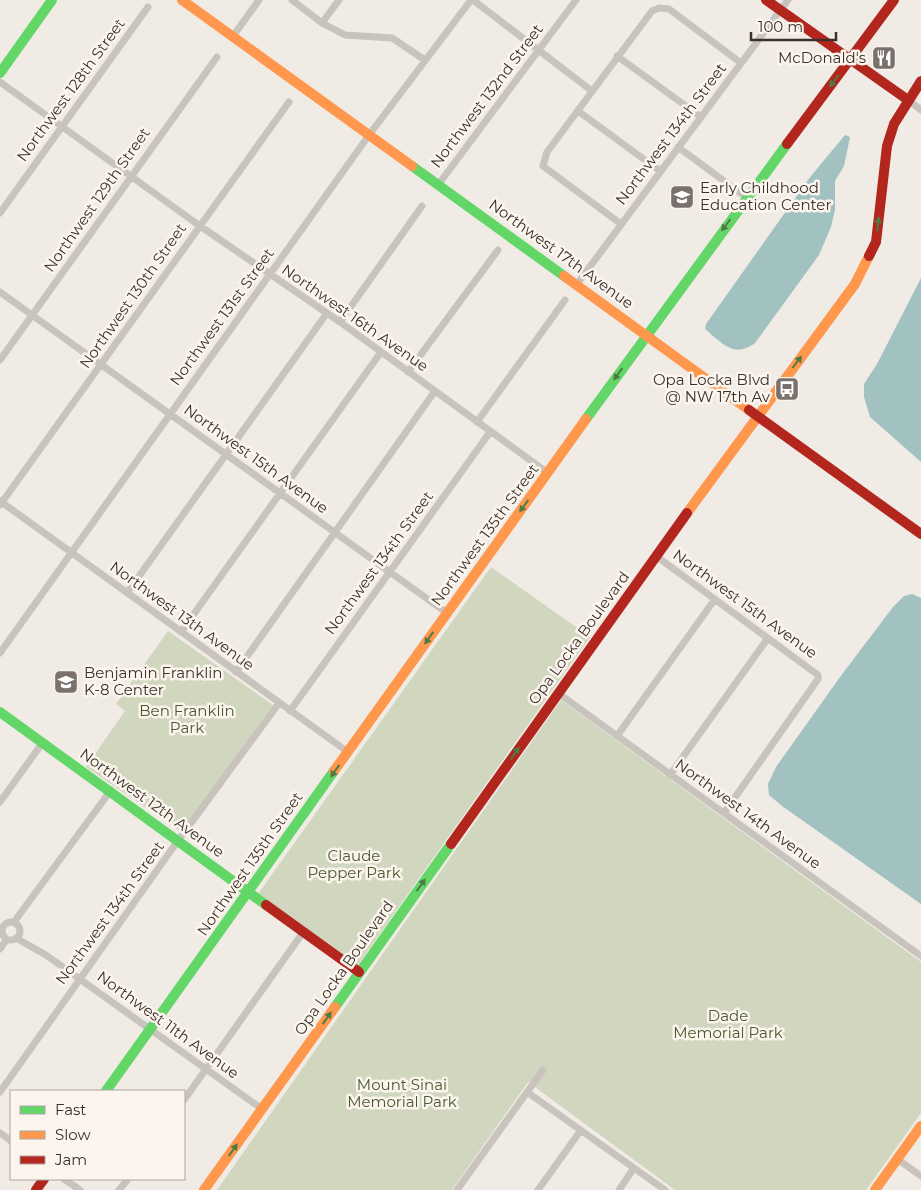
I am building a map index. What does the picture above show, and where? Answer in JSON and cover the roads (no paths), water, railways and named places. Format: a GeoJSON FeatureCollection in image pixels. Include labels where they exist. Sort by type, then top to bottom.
{"type":"FeatureCollection","features":[{"type":"Feature","properties":{"kind":"main road"},"geometry":{"type":"LineString","coordinates":[[0,62],[45,0]]}},
{"type":"Feature","properties":{"kind":"main road"},"geometry":{"type":"LineString","coordinates":[[0,73],[52,0]]}},
{"type":"Feature","properties":{"kind":"main road","name":"Northwest 17th Avenue"},"geometry":{"type":"LineString","coordinates":[[182,0],[921,534]]}},
{"type":"Feature","properties":{"kind":"main road"},"geometry":{"type":"LineString","coordinates":[[766,0],[908,100]]}},
{"type":"Feature","properties":{"kind":"main road","name":"Northwest 135th Street"},"geometry":{"type":"LineString","coordinates":[[107,1090],[646,334],[894,0]]}},
{"type":"Feature","properties":{"kind":"main road","name":"Opa Locka Boulevard"},"geometry":{"type":"LineString","coordinates":[[204,1190],[656,556],[856,284],[876,242],[887,146],[894,124],[921,81]]}},
{"type":"Feature","properties":{"kind":"main road","name":"Northwest 12th Avenue"},"geometry":{"type":"LineString","coordinates":[[0,712],[111,790],[360,972]]}},
{"type":"Feature","properties":{"kind":"main road"},"geometry":{"type":"LineString","coordinates":[[875,1190],[921,1126]]}},
{"type":"Feature","properties":{"kind":"street"},"geometry":{"type":"LineString","coordinates":[[233,36],[259,0]]}},
{"type":"Feature","properties":{"kind":"street"},"geometry":{"type":"LineString","coordinates":[[292,0],[322,23],[345,35],[392,38],[425,60]]}},
{"type":"Feature","properties":{"kind":"street"},"geometry":{"type":"LineString","coordinates":[[322,23],[339,0]]}},
{"type":"Feature","properties":{"kind":"street"},"geometry":{"type":"LineString","coordinates":[[472,0],[592,90]]}},
{"type":"Feature","properties":{"kind":"street","name":"Northwest 131st Street"},"geometry":{"type":"LineString","coordinates":[[0,652],[269,274],[425,60],[472,0]]}},
{"type":"Feature","properties":{"kind":"street","name":"Northwest 132nd Street"},"geometry":{"type":"LineString","coordinates":[[438,185],[576,0]]}},
{"type":"Feature","properties":{"kind":"street","name":"Northwest 134th Street"},"geometry":{"type":"LineString","coordinates":[[577,284],[788,0]]}},
{"type":"Feature","properties":{"kind":"street","name":"Northwest 128th Street"},"geometry":{"type":"LineString","coordinates":[[0,214],[148,7]]}},
{"type":"Feature","properties":{"kind":"street"},"geometry":{"type":"LineString","coordinates":[[621,224],[543,166],[547,152],[592,90],[652,11],[659,8],[668,9],[741,63]]}},
{"type":"Feature","properties":{"kind":"street"},"geometry":{"type":"LineString","coordinates":[[618,56],[701,117]]}},
{"type":"Feature","properties":{"kind":"street","name":"Northwest 129th Street"},"geometry":{"type":"LineString","coordinates":[[0,360],[217,57]]}},
{"type":"Feature","properties":{"kind":"street","name":"Northwest 16th Avenue"},"geometry":{"type":"LineString","coordinates":[[0,82],[200,226],[340,322],[548,473]]}},
{"type":"Feature","properties":{"kind":"street"},"geometry":{"type":"LineString","coordinates":[[908,100],[921,110]]}},
{"type":"Feature","properties":{"kind":"street","name":"Northwest 130th Street"},"geometry":{"type":"LineString","coordinates":[[1,502],[289,102]]}},
{"type":"Feature","properties":{"kind":"street"},"geometry":{"type":"LineString","coordinates":[[578,111],[660,171]]}},
{"type":"Feature","properties":{"kind":"street"},"geometry":{"type":"LineString","coordinates":[[678,147],[747,198]]}},
{"type":"Feature","properties":{"kind":"street"},"geometry":{"type":"LineString","coordinates":[[340,322],[422,206]]}},
{"type":"Feature","properties":{"kind":"street"},"geometry":{"type":"LineString","coordinates":[[408,372],[498,250]]}},
{"type":"Feature","properties":{"kind":"street","name":"Northwest 15th Avenue"},"geometry":{"type":"LineString","coordinates":[[0,292],[447,613]]}},
{"type":"Feature","properties":{"kind":"street"},"geometry":{"type":"LineString","coordinates":[[477,422],[565,300]]}},
{"type":"Feature","properties":{"kind":"street"},"geometry":{"type":"LineString","coordinates":[[127,593],[326,313]]}},
{"type":"Feature","properties":{"kind":"street"},"geometry":{"type":"LineString","coordinates":[[181,632],[381,352]]}},
{"type":"Feature","properties":{"kind":"street"},"geometry":{"type":"LineString","coordinates":[[236,672],[435,391]]}},
{"type":"Feature","properties":{"kind":"street","name":"Northwest 134th Street"},"geometry":{"type":"LineString","coordinates":[[290,711],[490,432]]}},
{"type":"Feature","properties":{"kind":"street","name":"Northwest 13th Avenue"},"geometry":{"type":"LineString","coordinates":[[1,502],[348,752]]}},
{"type":"Feature","properties":{"kind":"street","name":"Northwest 15th Avenue"},"geometry":{"type":"LineString","coordinates":[[656,556],[818,675],[818,680],[724,813]]}},
{"type":"Feature","properties":{"kind":"street"},"geometry":{"type":"LineString","coordinates":[[617,736],[714,599]]}},
{"type":"Feature","properties":{"kind":"street"},"geometry":{"type":"LineString","coordinates":[[670,775],[768,638]]}},
{"type":"Feature","properties":{"kind":"street","name":"Northwest 14th Avenue"},"geometry":{"type":"LineString","coordinates":[[558,693],[921,956]]}},
{"type":"Feature","properties":{"kind":"street","name":"Northwest 134th Street"},"geometry":{"type":"LineString","coordinates":[[0,1092],[279,703]]}},
{"type":"Feature","properties":{"kind":"street"},"geometry":{"type":"LineString","coordinates":[[0,802],[43,742]]}},
{"type":"Feature","properties":{"kind":"street"},"geometry":{"type":"LineString","coordinates":[[0,943],[6,927],[23,912],[111,790]]}},
{"type":"Feature","properties":{"kind":"street"},"geometry":{"type":"LineString","coordinates":[[6,927],[18,935]]}},
{"type":"Feature","properties":{"kind":"street"},"geometry":{"type":"LineString","coordinates":[[6,927],[18,935]]}},
{"type":"Feature","properties":{"kind":"street"},"geometry":{"type":"LineString","coordinates":[[0,949],[6,927]]}},
{"type":"Feature","properties":{"kind":"street"},"geometry":{"type":"LineString","coordinates":[[185,1099],[304,931]]}},
{"type":"Feature","properties":{"kind":"street","name":"Northwest 11th Avenue"},"geometry":{"type":"LineString","coordinates":[[18,935],[32,947],[80,978],[262,1109]]}},
{"type":"Feature","properties":{"kind":"street"},"geometry":{"type":"LineString","coordinates":[[457,1190],[543,1070]]}},
{"type":"Feature","properties":{"kind":"street"},"geometry":{"type":"LineString","coordinates":[[527,1092],[665,1190]]}},
{"type":"Feature","properties":{"kind":"street"},"geometry":{"type":"LineString","coordinates":[[538,1190],[581,1130]]}},
{"type":"Feature","properties":{"kind":"street"},"geometry":{"type":"LineString","coordinates":[[897,1159],[921,1176]]}},
{"type":"Feature","properties":{"kind":"street"},"geometry":{"type":"LineString","coordinates":[[619,1190],[634,1168]]}},
{"type":"Feature","properties":{"kind":"street"},"geometry":{"type":"LineString","coordinates":[[65,1180],[80,1190]]}},
{"type":"Feature","properties":{"kind":"water"},"geometry":{"type":"Polygon","coordinates":[[[845,135],[850,137],[844,166],[835,181],[835,210],[831,227],[819,255],[755,343],[741,350],[723,344],[705,329],[706,324],[811,176],[845,135]]]}},
{"type":"Feature","properties":{"kind":"water"},"geometry":{"type":"Polygon","coordinates":[[[921,278],[921,462],[870,417],[864,397],[864,384],[877,364],[921,278]]]}},
{"type":"Feature","properties":{"kind":"water"},"geometry":{"type":"Polygon","coordinates":[[[912,594],[921,598],[921,904],[782,806],[769,795],[768,784],[776,767],[893,607],[904,596],[912,594]]]}},
{"type":"Feature","properties":{"kind":"place","name":"McDonald's"},"geometry":{"type":"Point","coordinates":[884,58]}},
{"type":"Feature","properties":{"kind":"place","name":"Early Childhood Education Center"},"geometry":{"type":"Point","coordinates":[682,197]}},
{"type":"Feature","properties":{"kind":"place","name":"Opa Locka Blvd @ NW 17th Av"},"geometry":{"type":"Point","coordinates":[787,389]}},
{"type":"Feature","properties":{"kind":"place","name":"Benjamin Franklin K-8 Center"},"geometry":{"type":"Point","coordinates":[66,682]}},
{"type":"Feature","properties":{"kind":"park label","name":"Ben Franklin Park"},"geometry":{"type":"Point","coordinates":[187,720]}},
{"type":"Feature","properties":{"kind":"park label","name":"Claude Pepper Park"},"geometry":{"type":"Point","coordinates":[354,864]}},
{"type":"Feature","properties":{"kind":"park label","name":"Dade Memorial Park"},"geometry":{"type":"Point","coordinates":[728,1024]}},
{"type":"Feature","properties":{"kind":"park label","name":"Mount Sinai Memorial Park"},"geometry":{"type":"Point","coordinates":[402,1094]}}]}
